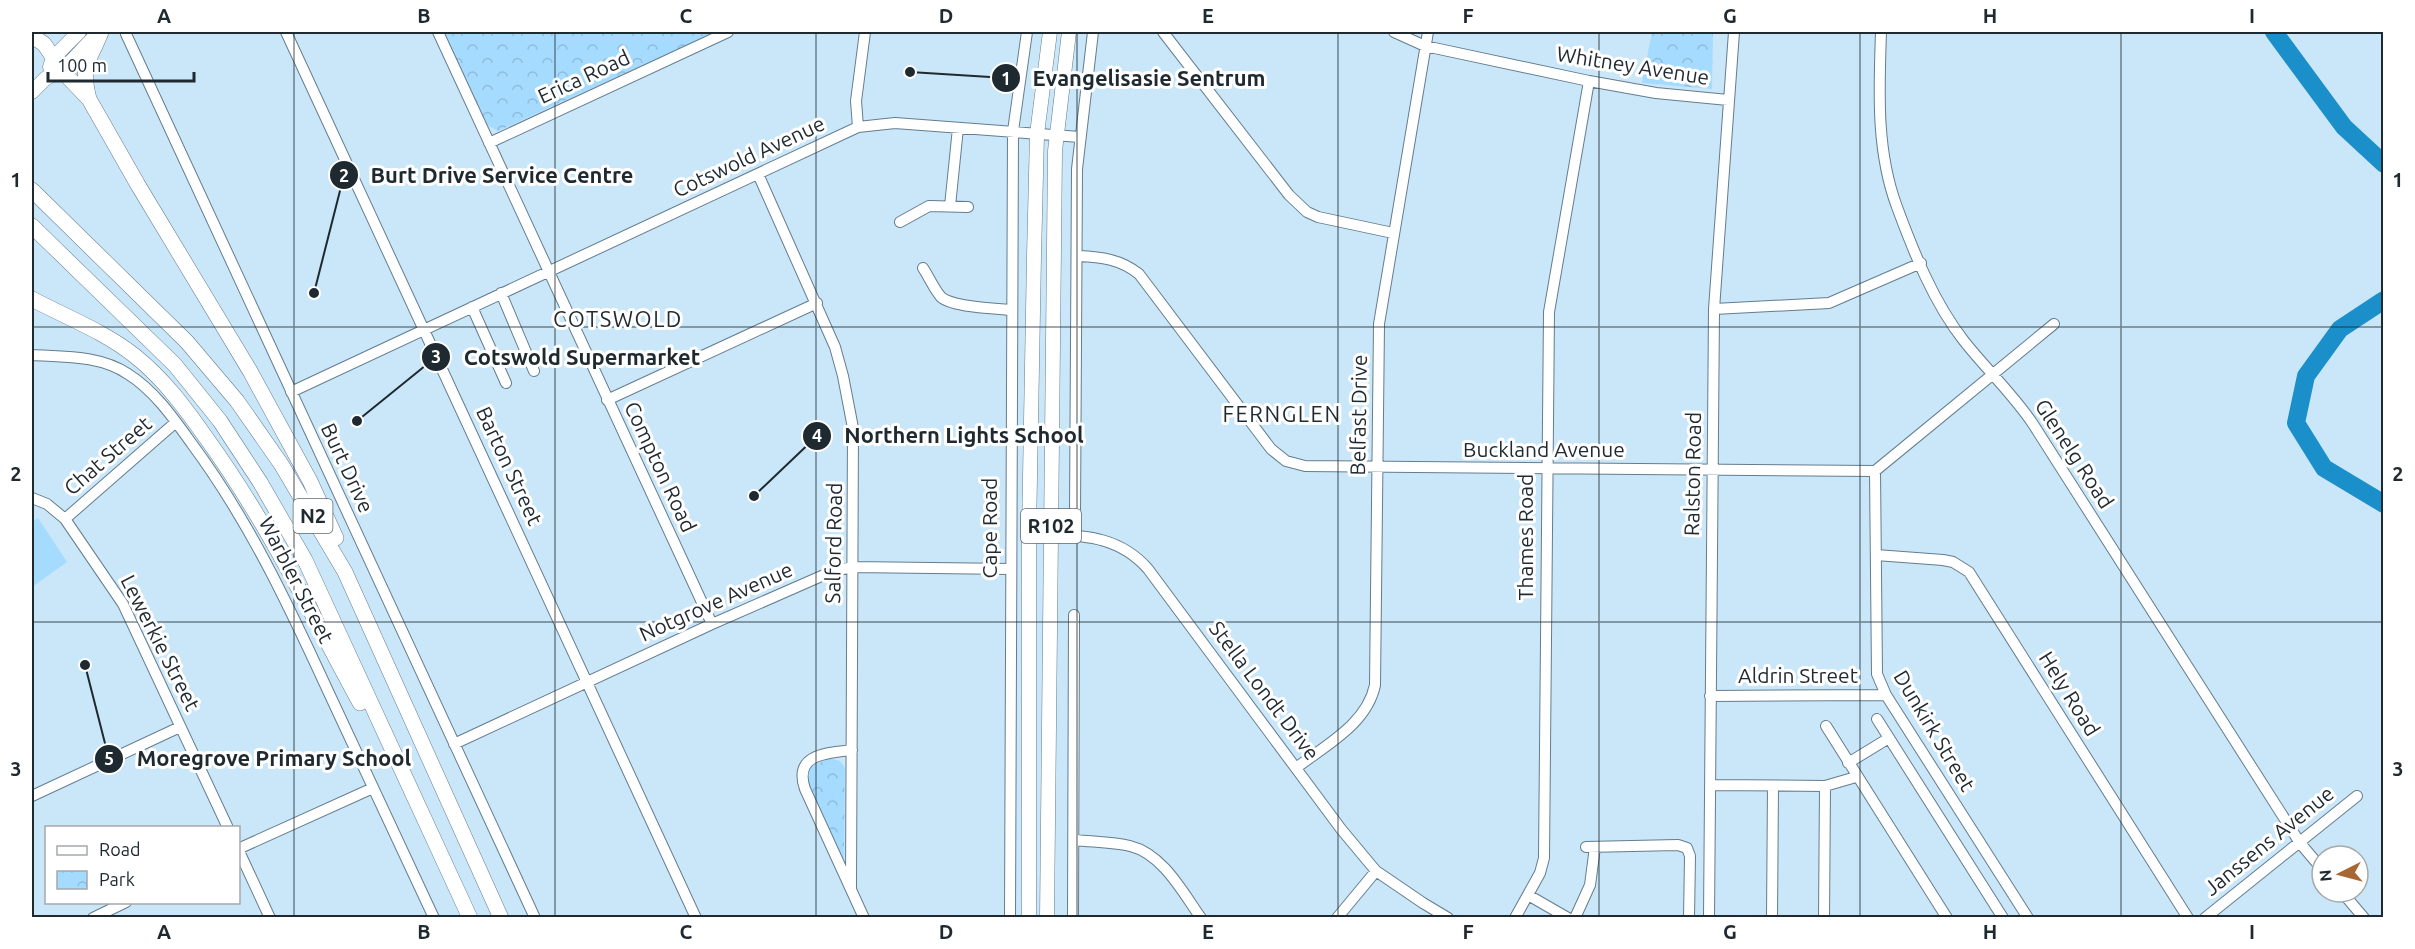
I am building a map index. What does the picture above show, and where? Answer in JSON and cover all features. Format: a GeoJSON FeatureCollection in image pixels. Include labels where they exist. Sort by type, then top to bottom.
{"type":"FeatureCollection","features":[{"type":"Feature","properties":{"kind":"highway"},"geometry":{"type":"LineString","coordinates":[[89,99],[85,83],[85,67],[100,32]]}},
{"type":"Feature","properties":{"kind":"highway"},"geometry":{"type":"LineString","coordinates":[[32,36],[44,44],[62,71],[89,99],[138,185],[228,331],[299,461],[344,556],[345,572]]}},
{"type":"Feature","properties":{"kind":"highway","name":"N2"},"geometry":{"type":"LineString","coordinates":[[32,190],[160,314],[225,386],[281,464],[345,572],[501,918]]}},
{"type":"Feature","properties":{"kind":"highway","name":"N2"},"geometry":{"type":"LineString","coordinates":[[32,226],[163,352],[220,421],[274,505],[305,560],[470,918]]}},
{"type":"Feature","properties":{"kind":"highway"},"geometry":{"type":"LineString","coordinates":[[32,299],[116,342],[135,356],[171,392],[196,424],[248,499],[276,545],[424,819]]}},
{"type":"Feature","properties":{"kind":"main road"},"geometry":{"type":"LineString","coordinates":[[46,78],[53,58],[79,32]]}},
{"type":"Feature","properties":{"kind":"main road"},"geometry":{"type":"LineString","coordinates":[[32,92],[46,78],[62,71],[100,32]]}},
{"type":"Feature","properties":{"kind":"main road","name":"Cape Road"},"geometry":{"type":"LineString","coordinates":[[1029,918],[1029,532],[1037,134],[1050,32]]}},
{"type":"Feature","properties":{"kind":"main road","name":"R102"},"geometry":{"type":"LineString","coordinates":[[1047,918],[1056,135],[1069,32]]}},
{"type":"Feature","properties":{"kind":"street","name":"Barton Street"},"geometry":{"type":"LineString","coordinates":[[286,32],[696,918]]}},
{"type":"Feature","properties":{"kind":"street","name":"Compton Road"},"geometry":{"type":"LineString","coordinates":[[438,32],[712,624]]}},
{"type":"Feature","properties":{"kind":"street","name":"Erica Road"},"geometry":{"type":"LineString","coordinates":[[489,143],[728,32]]}},
{"type":"Feature","properties":{"kind":"street"},"geometry":{"type":"LineString","coordinates":[[858,128],[856,102],[866,32]]}},
{"type":"Feature","properties":{"kind":"street","name":"Cape Road"},"geometry":{"type":"LineString","coordinates":[[1010,918],[1013,131],[1027,32]]}},
{"type":"Feature","properties":{"kind":"street"},"geometry":{"type":"LineString","coordinates":[[1075,515],[1077,169],[1093,32]]}},
{"type":"Feature","properties":{"kind":"street"},"geometry":{"type":"LineString","coordinates":[[1163,32],[1289,195],[1307,212],[1318,217],[1393,233]]}},
{"type":"Feature","properties":{"kind":"street","name":"Whitney Avenue"},"geometry":{"type":"LineString","coordinates":[[1394,32],[1425,46],[1589,81],[1656,93],[1728,100]]}},
{"type":"Feature","properties":{"kind":"street","name":"Belfast Drive"},"geometry":{"type":"LineString","coordinates":[[1296,768],[1360,718],[1373,694],[1376,675],[1379,324],[1428,32]]}},
{"type":"Feature","properties":{"kind":"street","name":"Ralston Road"},"geometry":{"type":"LineString","coordinates":[[1709,918],[1714,309],[1734,32]]}},
{"type":"Feature","properties":{"kind":"street","name":"Glenelg Road"},"geometry":{"type":"LineString","coordinates":[[1881,32],[1878,99],[1886,169],[1896,206],[1942,308],[1992,375],[2031,421],[2300,843],[2310,855]]}},
{"type":"Feature","properties":{"kind":"street","name":"Burt Drive"},"geometry":{"type":"LineString","coordinates":[[126,34],[535,918]]}},
{"type":"Feature","properties":{"kind":"street","name":"Thames Road"},"geometry":{"type":"LineString","coordinates":[[1515,918],[1543,866],[1544,858],[1549,312],[1589,81]]}},
{"type":"Feature","properties":{"kind":"street","name":"Cotswold Avenue"},"geometry":{"type":"LineString","coordinates":[[291,392],[858,128],[895,123],[1080,137]]}},
{"type":"Feature","properties":{"kind":"street"},"geometry":{"type":"LineString","coordinates":[[950,206],[958,128]]}},
{"type":"Feature","properties":{"kind":"street","name":"Salford Road"},"geometry":{"type":"LineString","coordinates":[[758,174],[817,303],[838,356],[851,420],[854,455],[851,888]]}},
{"type":"Feature","properties":{"kind":"street"},"geometry":{"type":"LineString","coordinates":[[900,222],[925,207],[968,207]]}},
{"type":"Feature","properties":{"kind":"street","name":"Buckland Avenue"},"geometry":{"type":"LineString","coordinates":[[1078,256],[1101,257],[1118,261],[1139,274],[1278,456],[1294,465],[1546,470],[1875,471]]}},
{"type":"Feature","properties":{"kind":"street"},"geometry":{"type":"LineString","coordinates":[[1714,309],[1829,303],[1921,263]]}},
{"type":"Feature","properties":{"kind":"street"},"geometry":{"type":"LineString","coordinates":[[923,268],[946,301],[983,309],[1012,310]]}},
{"type":"Feature","properties":{"kind":"street"},"geometry":{"type":"LineString","coordinates":[[501,293],[534,371]]}},
{"type":"Feature","properties":{"kind":"street"},"geometry":{"type":"LineString","coordinates":[[607,400],[817,303]]}},
{"type":"Feature","properties":{"kind":"street"},"geometry":{"type":"LineString","coordinates":[[472,306],[506,383]]}},
{"type":"Feature","properties":{"kind":"street"},"geometry":{"type":"LineString","coordinates":[[1875,471],[2054,324]]}},
{"type":"Feature","properties":{"kind":"street","name":"Warbler Street"},"geometry":{"type":"LineString","coordinates":[[32,355],[82,358],[115,366],[140,383],[176,422],[217,477],[274,574],[434,918]]}},
{"type":"Feature","properties":{"kind":"street","name":"Chat Street"},"geometry":{"type":"LineString","coordinates":[[65,519],[176,422]]}},
{"type":"Feature","properties":{"kind":"street","name":"Dunkirk Street"},"geometry":{"type":"LineString","coordinates":[[1875,471],[1876,667],[1886,695],[2028,918]]}},
{"type":"Feature","properties":{"kind":"street","name":"Lewerkie Street"},"geometry":{"type":"LineString","coordinates":[[32,498],[47,504],[65,519],[127,611],[227,826]]}},
{"type":"Feature","properties":{"kind":"street","name":"Stella Londt Drive"},"geometry":{"type":"LineString","coordinates":[[1029,532],[1099,539],[1123,546],[1134,554],[1148,569],[1341,829],[1376,871],[1448,918]]}},
{"type":"Feature","properties":{"kind":"street","name":"Hely Road"},"geometry":{"type":"LineString","coordinates":[[1876,555],[1943,560],[1953,562],[1969,572],[2188,918]]}},
{"type":"Feature","properties":{"kind":"street","name":"Notgrove Avenue"},"geometry":{"type":"LineString","coordinates":[[454,744],[712,624],[833,571],[853,567],[1011,569]]}},
{"type":"Feature","properties":{"kind":"street"},"geometry":{"type":"LineString","coordinates":[[1073,918],[1074,615]]}},
{"type":"Feature","properties":{"kind":"street","name":"Aldrin Street"},"geometry":{"type":"LineString","coordinates":[[1710,696],[1886,695]]}},
{"type":"Feature","properties":{"kind":"street"},"geometry":{"type":"LineString","coordinates":[[1877,719],[2003,918]]}},
{"type":"Feature","properties":{"kind":"street"},"geometry":{"type":"LineString","coordinates":[[1826,726],[1856,777],[1947,918]]}},
{"type":"Feature","properties":{"kind":"street"},"geometry":{"type":"LineString","coordinates":[[32,796],[180,727]]}},
{"type":"Feature","properties":{"kind":"street"},"geometry":{"type":"LineString","coordinates":[[1848,763],[1889,738]]}},
{"type":"Feature","properties":{"kind":"street","name":"Salford Road"},"geometry":{"type":"LineString","coordinates":[[852,750],[829,753],[811,759],[806,764],[802,775],[805,789],[864,918]]}},
{"type":"Feature","properties":{"kind":"street"},"geometry":{"type":"LineString","coordinates":[[1710,785],[1825,786],[1856,777]]}},
{"type":"Feature","properties":{"kind":"street"},"geometry":{"type":"LineString","coordinates":[[1772,918],[1773,786]]}},
{"type":"Feature","properties":{"kind":"street"},"geometry":{"type":"LineString","coordinates":[[1824,918],[1825,786]]}},
{"type":"Feature","properties":{"kind":"street"},"geometry":{"type":"LineString","coordinates":[[240,849],[373,788]]}},
{"type":"Feature","properties":{"kind":"street","name":"Janssens Avenue"},"geometry":{"type":"LineString","coordinates":[[2205,918],[2358,796]]}},
{"type":"Feature","properties":{"kind":"street"},"geometry":{"type":"LineString","coordinates":[[1075,840],[1131,846],[1150,855],[1166,870],[1201,918]]}},
{"type":"Feature","properties":{"kind":"street"},"geometry":{"type":"LineString","coordinates":[[1575,918],[1590,885],[1591,847],[1678,846],[1687,848],[1690,856],[1689,918]]}},
{"type":"Feature","properties":{"kind":"street"},"geometry":{"type":"LineString","coordinates":[[240,851],[270,918]]}},
{"type":"Feature","properties":{"kind":"street"},"geometry":{"type":"LineString","coordinates":[[1337,918],[1376,871]]}},
{"type":"Feature","properties":{"kind":"street"},"geometry":{"type":"LineString","coordinates":[[1528,895],[1568,918]]}},
{"type":"Feature","properties":{"kind":"street"},"geometry":{"type":"LineString","coordinates":[[2352,904],[2364,918]]}},
{"type":"Feature","properties":{"kind":"street"},"geometry":{"type":"LineString","coordinates":[[93,918],[117,913]]}},
{"type":"Feature","properties":{"kind":"green space"},"geometry":{"type":"Polygon","coordinates":[[[444,32],[715,32],[498,131],[487,125],[444,32]]]}},
{"type":"Feature","properties":{"kind":"green space"},"geometry":{"type":"Polygon","coordinates":[[[1652,32],[1713,32],[1712,89],[1642,83],[1652,32]]]}},
{"type":"Feature","properties":{"kind":"green space"},"geometry":{"type":"Polygon","coordinates":[[[38,518],[67,562],[32,587],[32,522],[38,518]]]}},
{"type":"Feature","properties":{"kind":"green space"},"geometry":{"type":"Polygon","coordinates":[[[829,758],[840,761],[845,768],[844,861],[807,783],[810,767],[829,758]]]}},
{"type":"Feature","properties":{"kind":"waterway"},"geometry":{"type":"LineString","coordinates":[[2274,32],[2344,127],[2384,164]]}},
{"type":"Feature","properties":{"kind":"waterway"},"geometry":{"type":"LineString","coordinates":[[2384,300],[2340,329],[2306,376],[2296,423],[2324,468],[2384,504]]}},
{"type":"Feature","properties":{"kind":"place","name":"Evangelisasie Sentrum"},"geometry":{"type":"Point","coordinates":[910,72]}},
{"type":"Feature","properties":{"kind":"place","name":"Burt Drive Service Centre"},"geometry":{"type":"Point","coordinates":[314,293]}},
{"type":"Feature","properties":{"kind":"place","name":"Cotswold Supermarket"},"geometry":{"type":"Point","coordinates":[357,421]}},
{"type":"Feature","properties":{"kind":"place","name":"Northern Lights School"},"geometry":{"type":"Point","coordinates":[754,496]}},
{"type":"Feature","properties":{"kind":"place","name":"Moregrove Primary School"},"geometry":{"type":"Point","coordinates":[85,665]}},
{"type":"Feature","properties":{"kind":"district","name":"COTSWOLD"},"geometry":{"type":"Point","coordinates":[618,319]}},
{"type":"Feature","properties":{"kind":"district","name":"FERNGLEN"},"geometry":{"type":"Point","coordinates":[1282,414]}}]}
